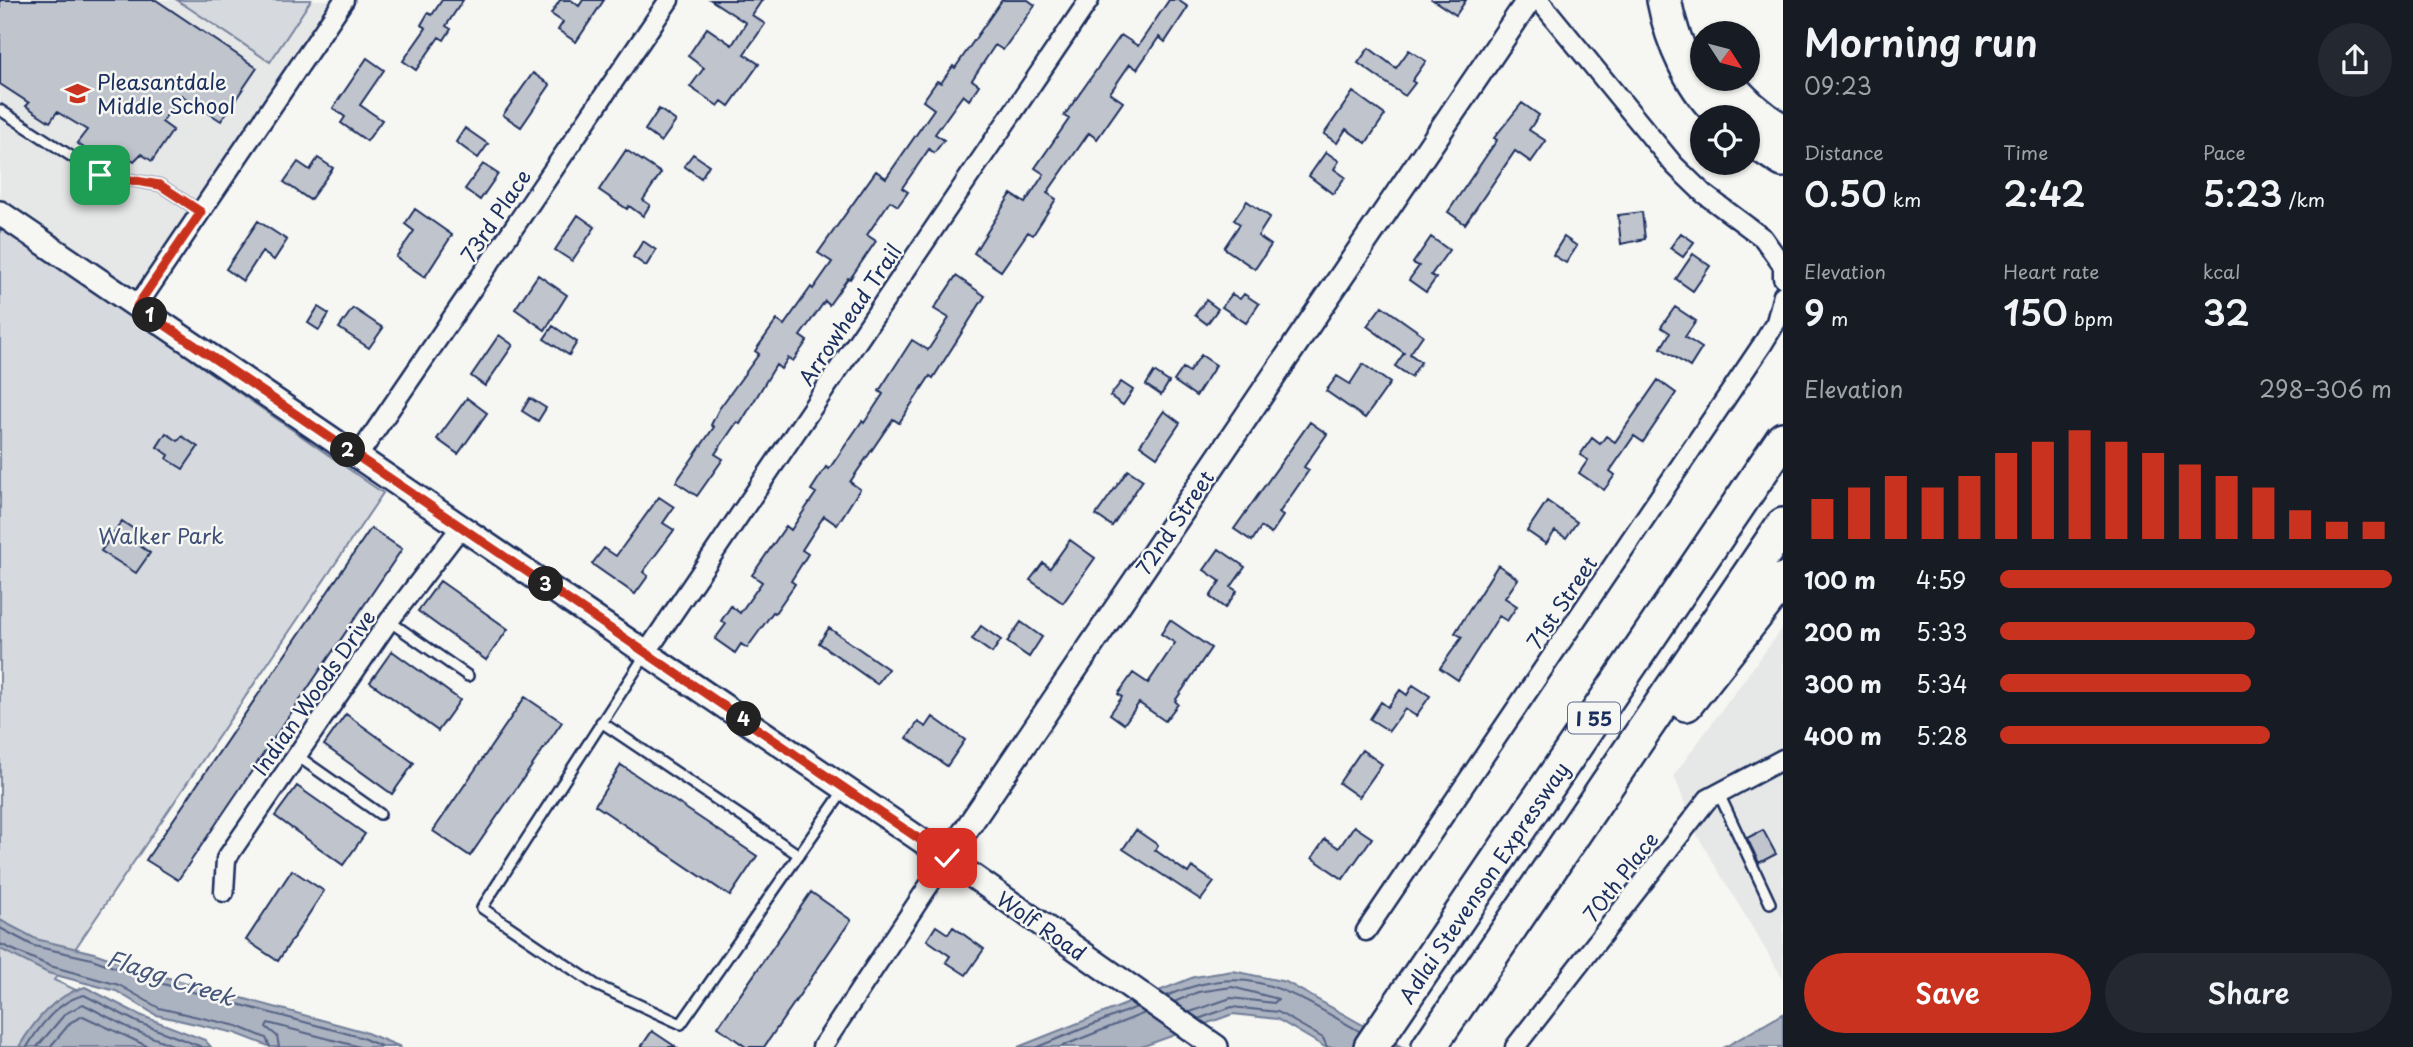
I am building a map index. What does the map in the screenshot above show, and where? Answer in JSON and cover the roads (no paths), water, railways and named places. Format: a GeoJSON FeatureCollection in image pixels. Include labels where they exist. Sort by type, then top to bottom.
{"type":"FeatureCollection","features":[{"type":"Feature","properties":{"kind":"highway"},"geometry":{"type":"LineString","coordinates":[[1664,0],[1668,21],[1687,68],[1713,105]]}},
{"type":"Feature","properties":{"kind":"highway"},"geometry":{"type":"LineString","coordinates":[[1686,0],[1690,21]]}},
{"type":"Feature","properties":{"kind":"highway"},"geometry":{"type":"LineString","coordinates":[[1734,91],[1772,125],[1783,131]]}},
{"type":"Feature","properties":{"kind":"highway"},"geometry":{"type":"LineString","coordinates":[[1760,145],[1783,160]]}},
{"type":"Feature","properties":{"kind":"highway","name":"Adlai Stevenson Expressway"},"geometry":{"type":"LineString","coordinates":[[1371,1047],[1783,439]]}},
{"type":"Feature","properties":{"kind":"highway","name":"I 55"},"geometry":{"type":"LineString","coordinates":[[1438,1034],[1783,525]]}},
{"type":"Feature","properties":{"kind":"highway"},"geometry":{"type":"LineString","coordinates":[[1474,981],[1783,580]]}},
{"type":"Feature","properties":{"kind":"street"},"geometry":{"type":"LineString","coordinates":[[137,306],[344,0]]}},
{"type":"Feature","properties":{"kind":"street","name":"73rd Place"},"geometry":{"type":"LineString","coordinates":[[358,456],[669,0]]}},
{"type":"Feature","properties":{"kind":"street","name":"Arrowhead Trail"},"geometry":{"type":"LineString","coordinates":[[646,653],[1089,0]]}},
{"type":"Feature","properties":{"kind":"street","name":"72nd Street"},"geometry":{"type":"LineString","coordinates":[[822,1047],[947,858],[1529,0]]}},
{"type":"Feature","properties":{"kind":"street"},"geometry":{"type":"LineString","coordinates":[[1539,0],[1674,165],[1704,194],[1763,238],[1783,265],[1783,278]]}},
{"type":"Feature","properties":{"kind":"street","name":"Wolf Road"},"geometry":{"type":"LineString","coordinates":[[0,213],[845,788],[1211,1044]]}},
{"type":"Feature","properties":{"kind":"street","name":"71st Street"},"geometry":{"type":"LineString","coordinates":[[1366,931],[1762,345],[1776,322],[1783,295]]}},
{"type":"Feature","properties":{"kind":"street","name":"Indian Woods Drive"},"geometry":{"type":"LineString","coordinates":[[224,892],[226,859],[388,621],[461,527]]}},
{"type":"Feature","properties":{"kind":"street","name":"70th Place"},"geometry":{"type":"LineString","coordinates":[[1516,1047],[1708,799],[1783,759]]}},
{"type":"Feature","properties":{"kind":"lane"},"geometry":{"type":"LineString","coordinates":[[0,110],[100,175],[160,185],[201,212]]}},
{"type":"Feature","properties":{"kind":"lane"},"geometry":{"type":"LineString","coordinates":[[388,621],[468,676]]}},
{"type":"Feature","properties":{"kind":"lane"},"geometry":{"type":"LineString","coordinates":[[646,653],[482,908],[584,977],[681,1024],[845,788]]}},
{"type":"Feature","properties":{"kind":"lane"},"geometry":{"type":"LineString","coordinates":[[601,722],[799,855]]}},
{"type":"Feature","properties":{"kind":"lane"},"geometry":{"type":"LineString","coordinates":[[296,755],[380,814]]}},
{"type":"Feature","properties":{"kind":"lane"},"geometry":{"type":"LineString","coordinates":[[1719,793],[1770,903]]}},
{"type":"Feature","properties":{"kind":"water"},"geometry":{"type":"Polygon","coordinates":[[[0,920],[36,939],[94,953],[154,974],[362,1031],[401,1047],[271,1047],[235,1033],[156,1015],[116,991],[48,973],[0,949],[0,920]]]}},
{"type":"Feature","properties":{"kind":"water"},"geometry":{"type":"Polygon","coordinates":[[[1233,971],[1286,982],[1402,1047],[1325,1047],[1277,1019],[1233,1014],[1141,1047],[1018,1047],[1194,977],[1233,971]]]}},
{"type":"Feature","properties":{"kind":"water"},"geometry":{"type":"Polygon","coordinates":[[[85,987],[140,1015],[205,1040],[211,1047],[19,1047],[46,1010],[64,996],[85,987]]]}},
{"type":"Feature","properties":{"kind":"water"},"geometry":{"type":"Polygon","coordinates":[[[1783,1014],[1783,1047],[1725,1047],[1783,1014]]]}},
{"type":"Feature","properties":{"kind":"place","name":"Pleasantdale Middle School"},"geometry":{"type":"Point","coordinates":[77,93]}},
{"type":"Feature","properties":{"kind":"park label","name":"Walker Park"},"geometry":{"type":"Point","coordinates":[161,535]}},
{"type":"Feature","properties":{"kind":"water label","name":"Flagg Creek"},"geometry":{"type":"Point","coordinates":[171,977]}}]}
